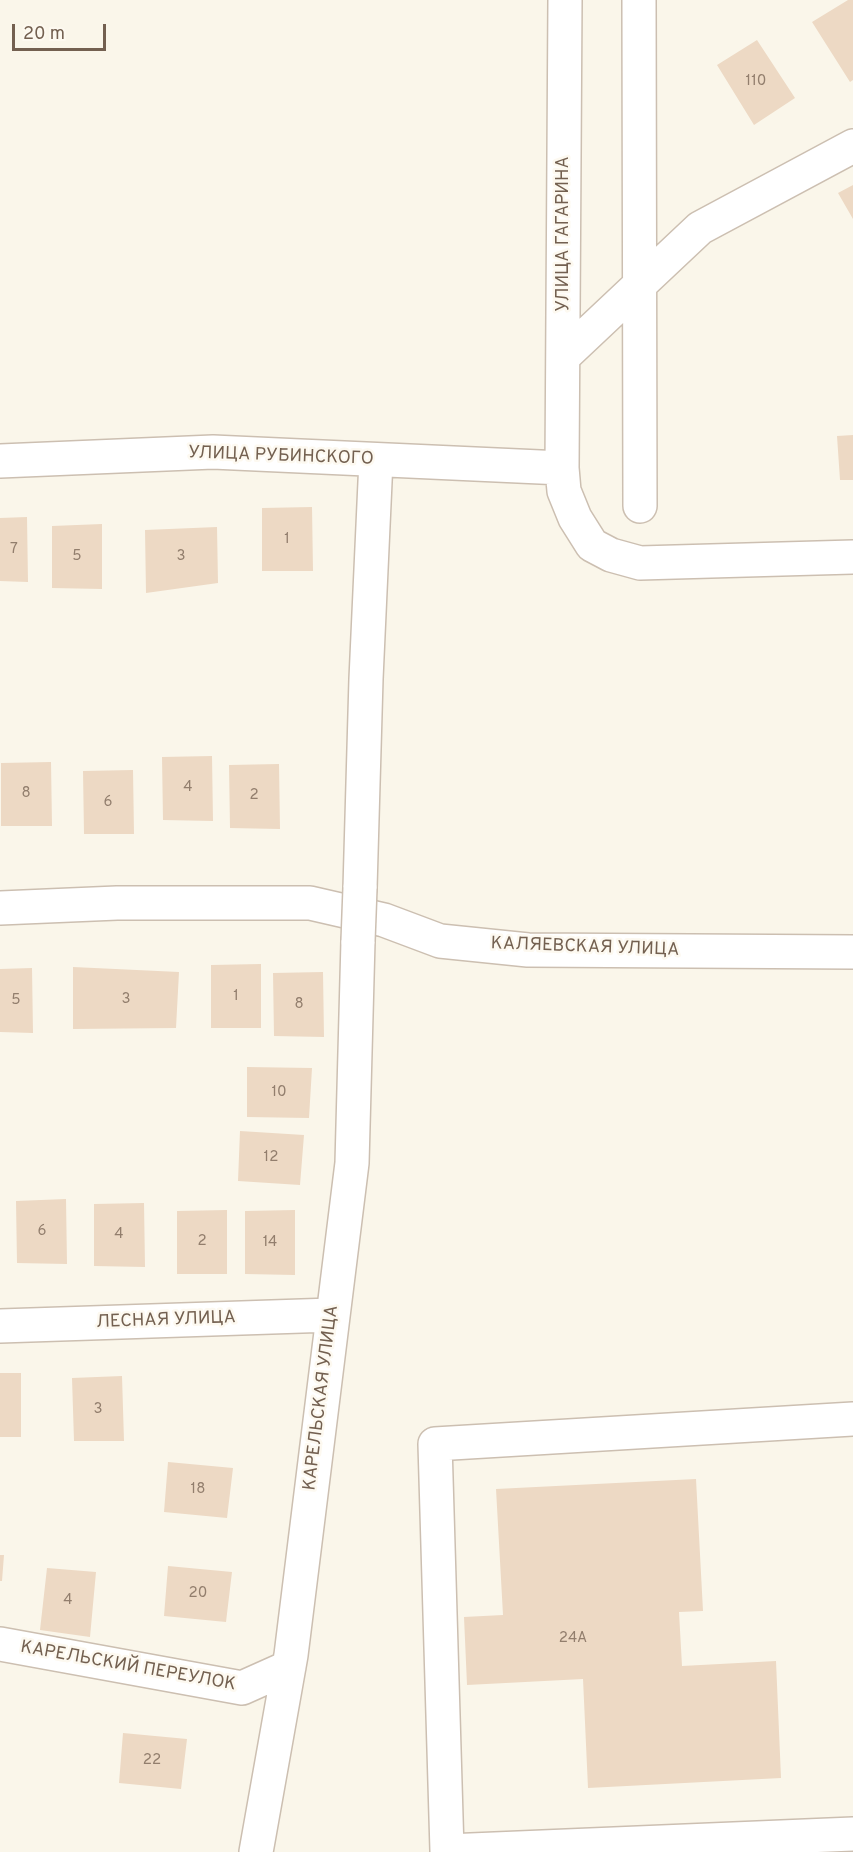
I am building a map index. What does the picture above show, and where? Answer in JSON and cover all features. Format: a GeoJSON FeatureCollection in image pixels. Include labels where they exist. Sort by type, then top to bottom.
{"type":"FeatureCollection","features":[{"type":"Feature","properties":{"kind":"street","name":"УЛИЦА ГАГАРИНА"},"geometry":{"type":"LineString","coordinates":[[565,0],[562,468],[564,491],[575,518],[592,545],[611,555],[640,563],[853,557]]}},
{"type":"Feature","properties":{"kind":"street"},"geometry":{"type":"LineString","coordinates":[[639,0],[640,506]]}},
{"type":"Feature","properties":{"kind":"street"},"geometry":{"type":"LineString","coordinates":[[564,356],[700,228],[853,146]]}},
{"type":"Feature","properties":{"kind":"street","name":"УЛИЦА РУБИНСКОГО"},"geometry":{"type":"LineString","coordinates":[[0,461],[213,452],[562,468]]}},
{"type":"Feature","properties":{"kind":"street","name":"КАРЕЛЬСКАЯ УЛИЦА"},"geometry":{"type":"LineString","coordinates":[[256,1852],[289,1667],[352,1163],[366,679],[376,460]]}},
{"type":"Feature","properties":{"kind":"street","name":"КАЛЯЕВСКАЯ УЛИЦА"},"geometry":{"type":"LineString","coordinates":[[0,908],[117,903],[310,903],[384,920],[440,941],[528,950],[853,952]]}},
{"type":"Feature","properties":{"kind":"street","name":"ЛЕСНАЯ УЛИЦА"},"geometry":{"type":"LineString","coordinates":[[0,1326],[332,1315]]}},
{"type":"Feature","properties":{"kind":"street"},"geometry":{"type":"LineString","coordinates":[[853,1419],[435,1444],[447,1851],[853,1834]]}},
{"type":"Feature","properties":{"kind":"street","name":"КАРЕЛЬСКИЙ ПЕРЕУЛОК"},"geometry":{"type":"LineString","coordinates":[[0,1644],[242,1688],[289,1667]]}},
{"type":"Feature","properties":{"kind":"building"},"geometry":{"type":"Polygon","coordinates":[[[848,0],[853,0],[853,80],[850,82],[812,22],[848,0]]]}},
{"type":"Feature","properties":{"kind":"building"},"geometry":{"type":"Polygon","coordinates":[[[757,40],[795,98],[754,125],[717,65],[757,40]]]}},
{"type":"Feature","properties":{"kind":"building"},"geometry":{"type":"Polygon","coordinates":[[[853,185],[853,219],[838,193],[853,185]]]}},
{"type":"Feature","properties":{"kind":"building"},"geometry":{"type":"Polygon","coordinates":[[[853,435],[853,480],[840,480],[837,436],[853,435]]]}},
{"type":"Feature","properties":{"kind":"building"},"geometry":{"type":"Polygon","coordinates":[[[312,507],[313,571],[262,571],[262,508],[312,507]]]}},
{"type":"Feature","properties":{"kind":"building"},"geometry":{"type":"Polygon","coordinates":[[[27,517],[28,582],[0,581],[0,518],[27,517]]]}},
{"type":"Feature","properties":{"kind":"building"},"geometry":{"type":"Polygon","coordinates":[[[102,524],[102,589],[52,588],[52,526],[102,524]]]}},
{"type":"Feature","properties":{"kind":"building"},"geometry":{"type":"Polygon","coordinates":[[[217,527],[218,583],[146,593],[145,530],[217,527]]]}},
{"type":"Feature","properties":{"kind":"building"},"geometry":{"type":"Polygon","coordinates":[[[212,756],[213,821],[163,820],[162,757],[212,756]]]}},
{"type":"Feature","properties":{"kind":"building"},"geometry":{"type":"Polygon","coordinates":[[[51,762],[52,826],[1,826],[1,763],[51,762]]]}},
{"type":"Feature","properties":{"kind":"building"},"geometry":{"type":"Polygon","coordinates":[[[279,764],[280,829],[230,828],[229,765],[279,764]]]}},
{"type":"Feature","properties":{"kind":"building"},"geometry":{"type":"Polygon","coordinates":[[[133,770],[134,834],[84,834],[83,771],[133,770]]]}},
{"type":"Feature","properties":{"kind":"building"},"geometry":{"type":"Polygon","coordinates":[[[261,964],[261,1028],[211,1028],[211,965],[261,964]]]}},
{"type":"Feature","properties":{"kind":"building"},"geometry":{"type":"Polygon","coordinates":[[[73,967],[179,972],[176,1028],[73,1029],[73,967]]]}},
{"type":"Feature","properties":{"kind":"building"},"geometry":{"type":"Polygon","coordinates":[[[32,968],[33,1033],[0,1032],[0,969],[32,968]]]}},
{"type":"Feature","properties":{"kind":"building"},"geometry":{"type":"Polygon","coordinates":[[[323,972],[324,1037],[274,1036],[273,973],[323,972]]]}},
{"type":"Feature","properties":{"kind":"building"},"geometry":{"type":"Polygon","coordinates":[[[247,1067],[312,1068],[309,1118],[247,1117],[247,1067]]]}},
{"type":"Feature","properties":{"kind":"building"},"geometry":{"type":"Polygon","coordinates":[[[240,1131],[304,1135],[300,1185],[238,1181],[240,1131]]]}},
{"type":"Feature","properties":{"kind":"building"},"geometry":{"type":"Polygon","coordinates":[[[66,1199],[67,1264],[17,1263],[16,1201],[66,1199]]]}},
{"type":"Feature","properties":{"kind":"building"},"geometry":{"type":"Polygon","coordinates":[[[144,1203],[145,1267],[94,1266],[94,1204],[144,1203]]]}},
{"type":"Feature","properties":{"kind":"building"},"geometry":{"type":"Polygon","coordinates":[[[227,1210],[227,1274],[177,1274],[177,1211],[227,1210]]]}},
{"type":"Feature","properties":{"kind":"building"},"geometry":{"type":"Polygon","coordinates":[[[295,1210],[295,1275],[245,1274],[245,1211],[295,1210]]]}},
{"type":"Feature","properties":{"kind":"building"},"geometry":{"type":"Polygon","coordinates":[[[0,1373],[21,1373],[21,1437],[0,1437],[0,1373]]]}},
{"type":"Feature","properties":{"kind":"building"},"geometry":{"type":"Polygon","coordinates":[[[122,1376],[124,1441],[74,1441],[72,1378],[122,1376]]]}},
{"type":"Feature","properties":{"kind":"building"},"geometry":{"type":"Polygon","coordinates":[[[168,1462],[233,1468],[227,1518],[164,1512],[168,1462]]]}},
{"type":"Feature","properties":{"kind":"building"},"geometry":{"type":"Polygon","coordinates":[[[696,1479],[703,1611],[679,1612],[682,1666],[776,1661],[781,1778],[588,1788],[583,1679],[467,1685],[464,1617],[503,1615],[496,1489],[696,1479]]]}},
{"type":"Feature","properties":{"kind":"building"},"geometry":{"type":"Polygon","coordinates":[[[0,1555],[4,1555],[2,1581],[0,1581],[0,1555]]]}},
{"type":"Feature","properties":{"kind":"building"},"geometry":{"type":"Polygon","coordinates":[[[168,1566],[232,1572],[226,1622],[164,1616],[168,1566]]]}},
{"type":"Feature","properties":{"kind":"building"},"geometry":{"type":"Polygon","coordinates":[[[47,1568],[96,1572],[90,1637],[40,1630],[47,1568]]]}},
{"type":"Feature","properties":{"kind":"building"},"geometry":{"type":"Polygon","coordinates":[[[123,1733],[187,1739],[181,1789],[119,1783],[123,1733]]]}}]}
